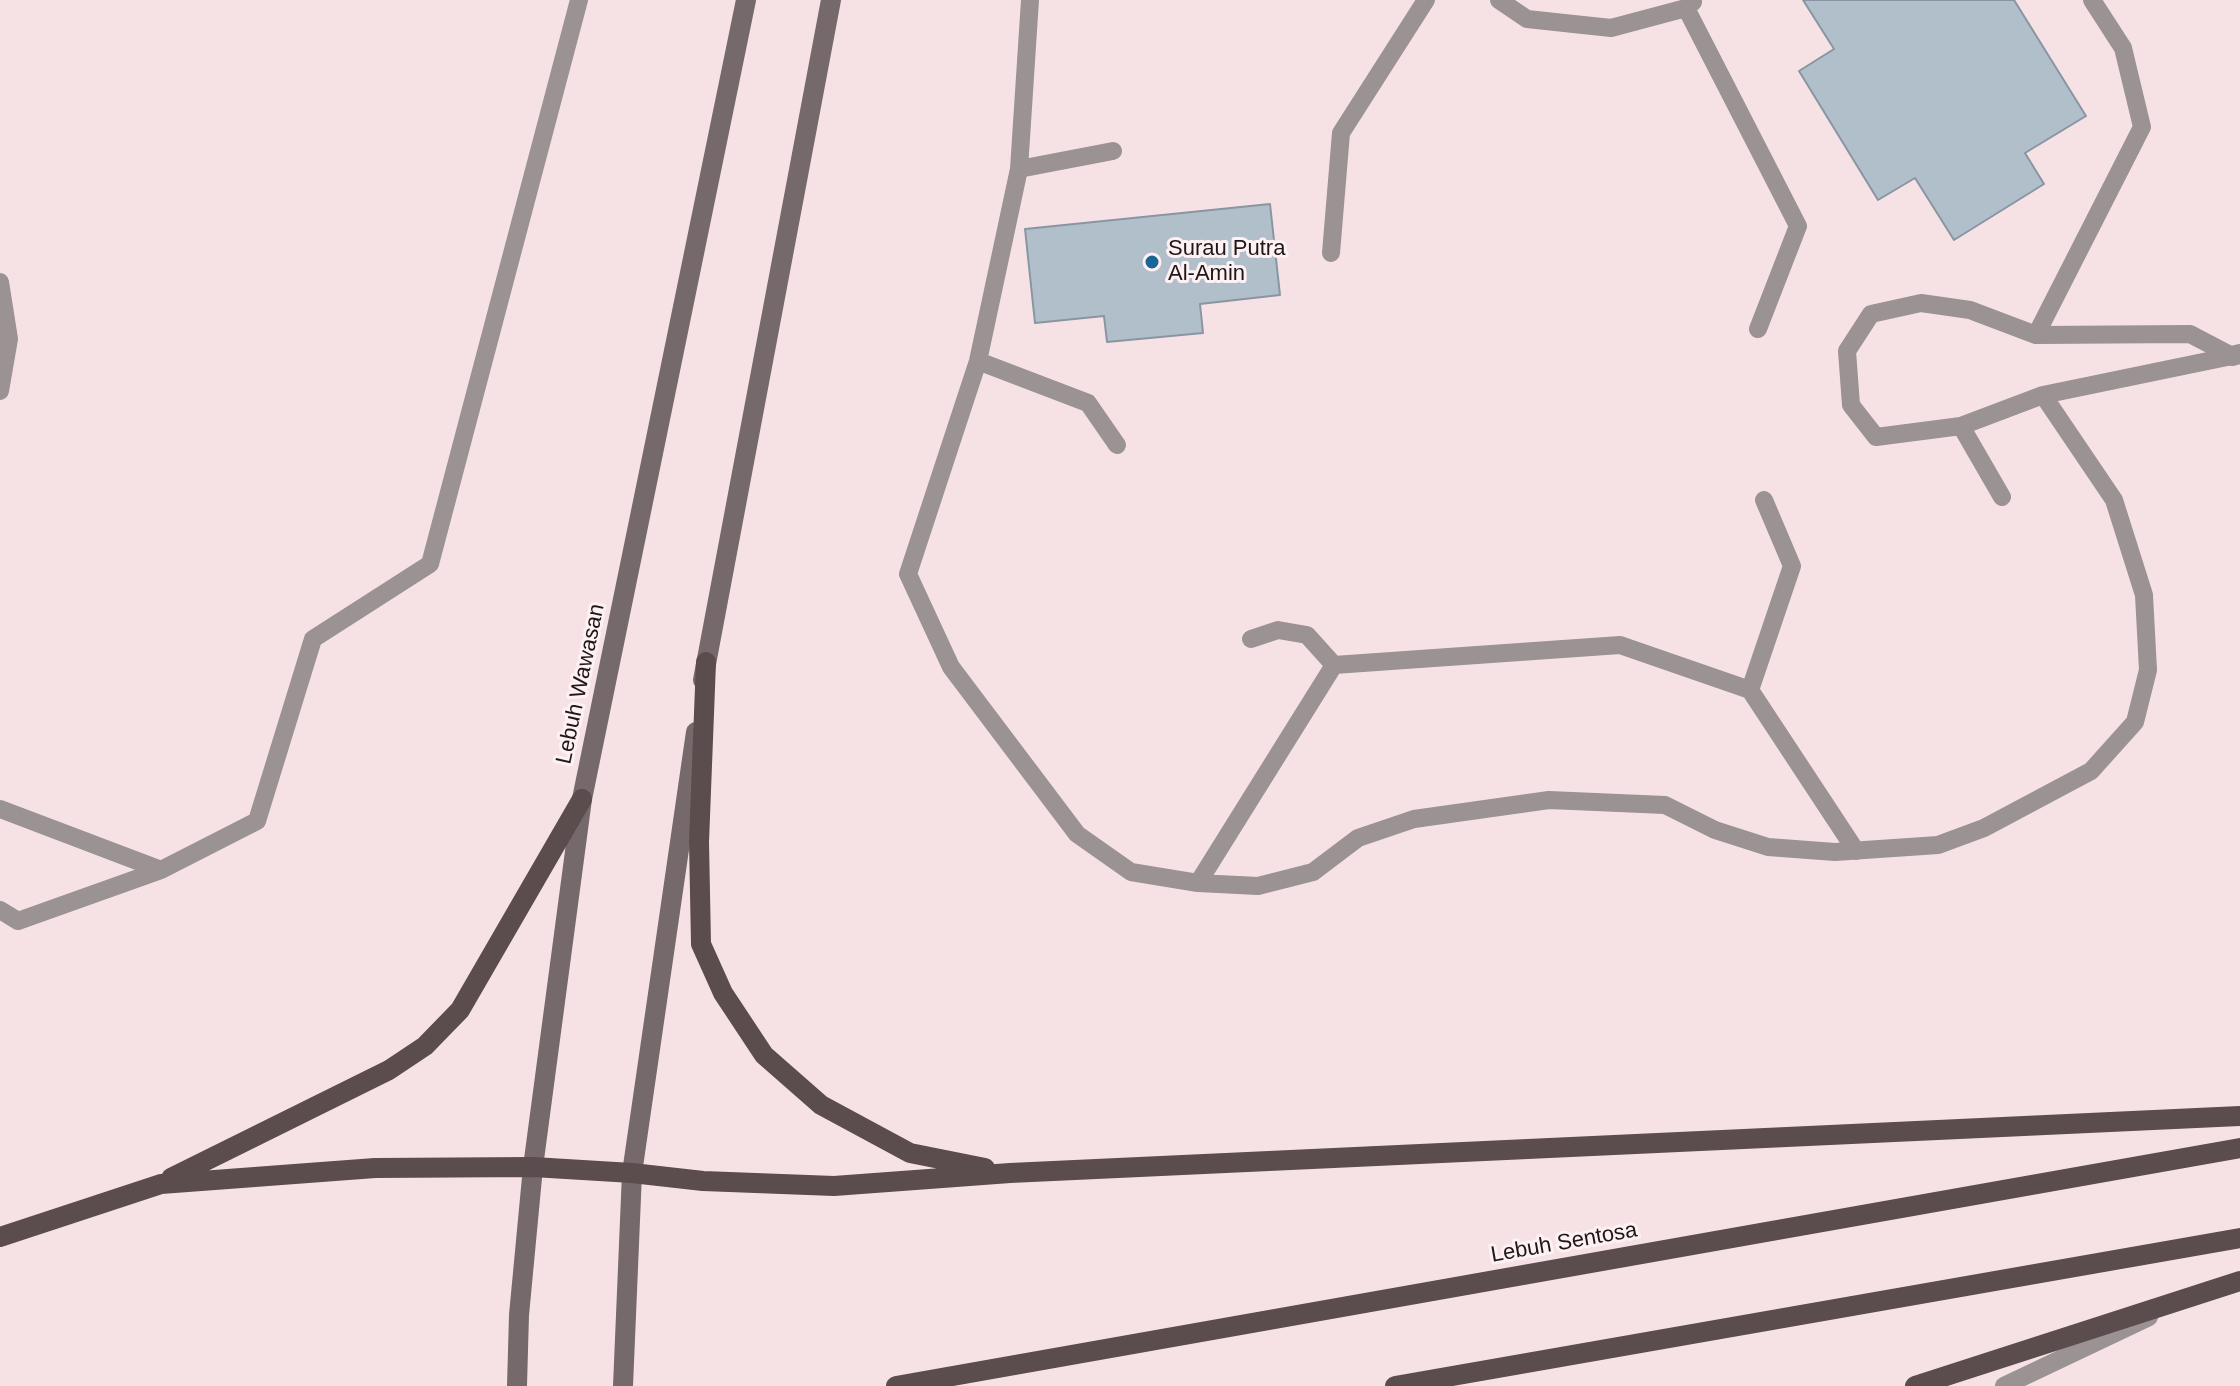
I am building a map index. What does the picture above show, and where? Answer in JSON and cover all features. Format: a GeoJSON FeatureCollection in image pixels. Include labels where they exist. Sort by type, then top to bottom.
{"type":"FeatureCollection","features":[{"type":"Feature","properties":{"kind":"main road","name":"Lebuh Wawasan"},"geometry":{"type":"LineString","coordinates":[[517,1386],[519,1315],[533,1167],[582,799],[746,0]]}},
{"type":"Feature","properties":{"kind":"main road"},"geometry":{"type":"LineString","coordinates":[[623,1386],[632,1173],[706,662],[831,0]]}},
{"type":"Feature","properties":{"kind":"main road"},"geometry":{"type":"LineString","coordinates":[[706,662],[699,842],[701,944],[723,993],[764,1055],[821,1105],[910,1153],[1010,1173]]}},
{"type":"Feature","properties":{"kind":"main road"},"geometry":{"type":"LineString","coordinates":[[0,1237],[161,1184],[389,1070],[425,1046],[460,1010],[582,799]]}},
{"type":"Feature","properties":{"kind":"main road"},"geometry":{"type":"LineString","coordinates":[[161,1184],[375,1168],[533,1167],[703,1181],[834,1186],[1010,1173],[2240,1116]]}},
{"type":"Feature","properties":{"kind":"main road","name":"Lebuh Sentosa"},"geometry":{"type":"LineString","coordinates":[[896,1386],[2240,1148]]}},
{"type":"Feature","properties":{"kind":"main road"},"geometry":{"type":"LineString","coordinates":[[1395,1386],[2240,1238]]}},
{"type":"Feature","properties":{"kind":"main road"},"geometry":{"type":"LineString","coordinates":[[1915,1386],[2240,1281]]}},
{"type":"Feature","properties":{"kind":"lane"},"geometry":{"type":"LineString","coordinates":[[0,910],[18,921],[161,870],[257,821],[313,639],[430,564],[579,0]]}},
{"type":"Feature","properties":{"kind":"lane"},"geometry":{"type":"LineString","coordinates":[[1030,0],[1019,169],[978,361],[908,574],[951,667],[1077,834],[1131,872],[1198,883],[1258,886],[1313,872],[1358,838],[1414,819],[1549,800],[1665,805],[1715,830],[1768,847],[1835,852],[1938,845],[1984,828],[2091,771],[2135,722],[2148,670],[2144,595],[2114,500],[2043,395]]}},
{"type":"Feature","properties":{"kind":"lane"},"geometry":{"type":"LineString","coordinates":[[1331,253],[1341,133],[1426,0]]}},
{"type":"Feature","properties":{"kind":"lane"},"geometry":{"type":"LineString","coordinates":[[1499,0],[1527,19],[1611,28],[1690,4],[1798,226],[1758,329]]}},
{"type":"Feature","properties":{"kind":"lane"},"geometry":{"type":"LineString","coordinates":[[2036,335],[2142,127],[2123,48],[2092,0]]}},
{"type":"Feature","properties":{"kind":"lane"},"geometry":{"type":"LineString","coordinates":[[1019,169],[1113,151]]}},
{"type":"Feature","properties":{"kind":"lane"},"geometry":{"type":"LineString","coordinates":[[0,282],[9,339],[0,391]]}},
{"type":"Feature","properties":{"kind":"lane"},"geometry":{"type":"LineString","coordinates":[[1921,303],[1970,310],[2036,335],[2190,334],[2236,355],[2043,395],[1961,426],[1876,437],[1851,405],[1847,351],[1871,314],[1921,303]]}},
{"type":"Feature","properties":{"kind":"lane"},"geometry":{"type":"LineString","coordinates":[[978,361],[1088,403],[1117,445]]}},
{"type":"Feature","properties":{"kind":"lane"},"geometry":{"type":"LineString","coordinates":[[1961,426],[2002,497]]}},
{"type":"Feature","properties":{"kind":"lane"},"geometry":{"type":"LineString","coordinates":[[1750,690],[1792,566],[1764,500]]}},
{"type":"Feature","properties":{"kind":"lane"},"geometry":{"type":"LineString","coordinates":[[1251,639],[1278,630],[1307,635],[1334,665]]}},
{"type":"Feature","properties":{"kind":"lane"},"geometry":{"type":"LineString","coordinates":[[1334,665],[1620,645],[1750,690],[1856,851]]}},
{"type":"Feature","properties":{"kind":"lane"},"geometry":{"type":"LineString","coordinates":[[1198,883],[1334,665]]}},
{"type":"Feature","properties":{"kind":"lane"},"geometry":{"type":"LineString","coordinates":[[0,809],[161,870]]}},
{"type":"Feature","properties":{"kind":"lane"},"geometry":{"type":"LineString","coordinates":[[2004,1386],[2199,1294]]}},
{"type":"Feature","properties":{"kind":"building"},"geometry":{"type":"Polygon","coordinates":[[[1803,0],[2014,0],[2086,116],[2025,153],[2044,184],[1954,240],[1915,178],[1878,200],[1799,71],[1834,49],[1803,0]]]}},
{"type":"Feature","properties":{"kind":"building","name":"Surau Putra Al-Amin"},"geometry":{"type":"Polygon","coordinates":[[[1270,204],[1280,295],[1200,304],[1203,333],[1107,342],[1104,316],[1035,323],[1025,229],[1270,204]]]}},
{"type":"Feature","properties":{"kind":"place","name":"Surau Putra Al-Amin"},"geometry":{"type":"Point","coordinates":[1152,262]}}]}
